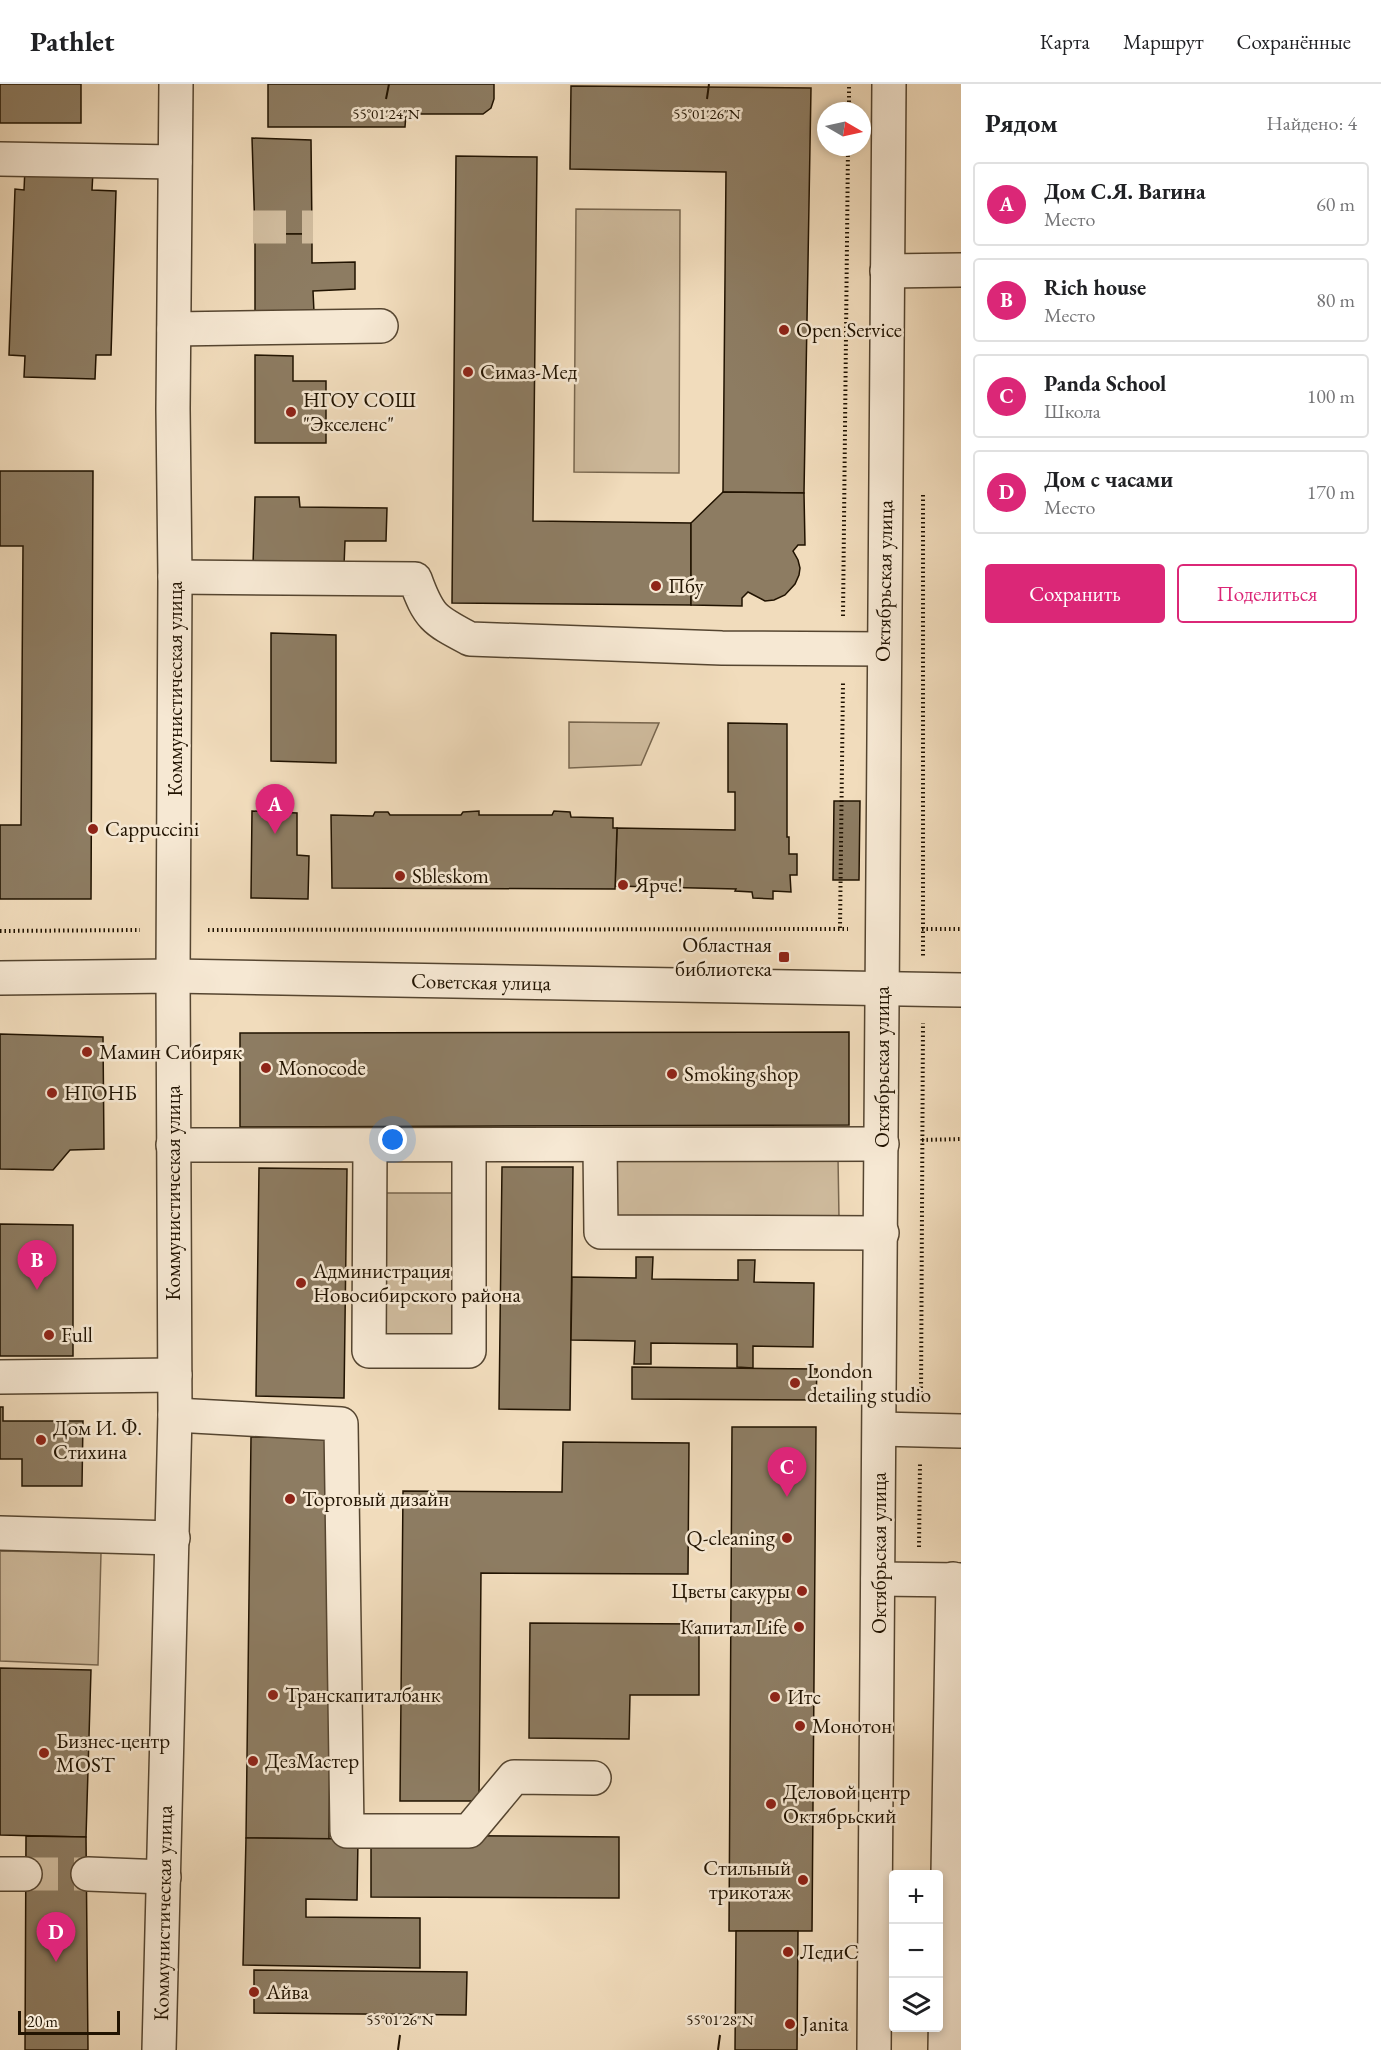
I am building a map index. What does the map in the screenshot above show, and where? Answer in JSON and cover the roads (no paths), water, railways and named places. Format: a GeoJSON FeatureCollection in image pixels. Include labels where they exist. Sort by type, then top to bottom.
{"type":"FeatureCollection","features":[{"type":"Feature","properties":{"kind":"street","name":"Коммунистическая улица"},"geometry":{"type":"LineString","coordinates":[[159,2050],[175,1415],[173,930],[176,84]]}},
{"type":"Feature","properties":{"kind":"street","name":"Октябрьская улица"},"geometry":{"type":"LineString","coordinates":[[874,2050],[889,84]]}},
{"type":"Feature","properties":{"kind":"street"},"geometry":{"type":"LineString","coordinates":[[0,159],[175,162]]}},
{"type":"Feature","properties":{"kind":"street"},"geometry":{"type":"LineString","coordinates":[[887,271],[961,270]]}},
{"type":"Feature","properties":{"kind":"street"},"geometry":{"type":"LineString","coordinates":[[174,329],[381,326]]}},
{"type":"Feature","properties":{"kind":"street"},"geometry":{"type":"LineString","coordinates":[[175,576],[415,579],[425,606],[439,623],[470,639],[605,645],[884,649]]}},
{"type":"Feature","properties":{"kind":"street","name":"Советская улица"},"geometry":{"type":"LineString","coordinates":[[0,978],[173,976],[961,990]]}},
{"type":"Feature","properties":{"kind":"street"},"geometry":{"type":"LineString","coordinates":[[173,1145],[882,1144]]}},
{"type":"Feature","properties":{"kind":"street"},"geometry":{"type":"LineString","coordinates":[[370,1146],[369,1351],[469,1351],[469,1146]]}},
{"type":"Feature","properties":{"kind":"street"},"geometry":{"type":"LineString","coordinates":[[600,1146],[601,1232],[882,1233]]}},
{"type":"Feature","properties":{"kind":"street"},"geometry":{"type":"LineString","coordinates":[[0,1377],[175,1375]]}},
{"type":"Feature","properties":{"kind":"street"},"geometry":{"type":"LineString","coordinates":[[175,1415],[340,1424],[347,1831],[469,1831],[514,1777],[594,1778]]}},
{"type":"Feature","properties":{"kind":"street"},"geometry":{"type":"LineString","coordinates":[[880,1429],[961,1431]]}},
{"type":"Feature","properties":{"kind":"street"},"geometry":{"type":"LineString","coordinates":[[0,1533],[172,1538]]}},
{"type":"Feature","properties":{"kind":"street"},"geometry":{"type":"LineString","coordinates":[[879,1579],[957,1580],[945,2050]]}},
{"type":"Feature","properties":{"kind":"street"},"geometry":{"type":"LineString","coordinates":[[88,1874],[164,1876]]}},
{"type":"Feature","properties":{"kind":"tunnel"},"geometry":{"type":"LineString","coordinates":[[253,227],[313,227]]}},
{"type":"Feature","properties":{"kind":"tunnel"},"geometry":{"type":"LineString","coordinates":[[25,1874],[88,1874]]}},
{"type":"Feature","properties":{"kind":"place","name":"Open Service"},"geometry":{"type":"Point","coordinates":[784,330]}},
{"type":"Feature","properties":{"kind":"place","name":"Симаз-Мед"},"geometry":{"type":"Point","coordinates":[468,372]}},
{"type":"Feature","properties":{"kind":"place","name":"НГОУ СОШ \"Экселенс\""},"geometry":{"type":"Point","coordinates":[291,412]}},
{"type":"Feature","properties":{"kind":"place","name":"Пбу"},"geometry":{"type":"Point","coordinates":[656,586]}},
{"type":"Feature","properties":{"kind":"place","name":"Cappuccini"},"geometry":{"type":"Point","coordinates":[93,829]}},
{"type":"Feature","properties":{"kind":"place","name":"Дом С.Я. Вагина"},"geometry":{"type":"Point","coordinates":[275,834]}},
{"type":"Feature","properties":{"kind":"place","name":"Sbleskom"},"geometry":{"type":"Point","coordinates":[400,876]}},
{"type":"Feature","properties":{"kind":"place","name":"Ярче!"},"geometry":{"type":"Point","coordinates":[623,885]}},
{"type":"Feature","properties":{"kind":"place","name":"Областная библиотека"},"geometry":{"type":"Point","coordinates":[784,957]}},
{"type":"Feature","properties":{"kind":"place","name":"Мамин Сибиряк"},"geometry":{"type":"Point","coordinates":[87,1052]}},
{"type":"Feature","properties":{"kind":"place","name":"Monocode"},"geometry":{"type":"Point","coordinates":[266,1068]}},
{"type":"Feature","properties":{"kind":"place","name":"Smoking shop"},"geometry":{"type":"Point","coordinates":[672,1074]}},
{"type":"Feature","properties":{"kind":"place","name":"НГОНБ"},"geometry":{"type":"Point","coordinates":[52,1093]}},
{"type":"Feature","properties":{"kind":"place","name":"Администрация Новосибирского района"},"geometry":{"type":"Point","coordinates":[301,1283]}},
{"type":"Feature","properties":{"kind":"place","name":"Rich house"},"geometry":{"type":"Point","coordinates":[37,1290]}},
{"type":"Feature","properties":{"kind":"place","name":"Full"},"geometry":{"type":"Point","coordinates":[49,1335]}},
{"type":"Feature","properties":{"kind":"place","name":"London detailing studio"},"geometry":{"type":"Point","coordinates":[795,1383]}},
{"type":"Feature","properties":{"kind":"place","name":"Дом И. Ф. Стихина"},"geometry":{"type":"Point","coordinates":[41,1440]}},
{"type":"Feature","properties":{"kind":"place","name":"Panda School"},"geometry":{"type":"Point","coordinates":[787,1497]}},
{"type":"Feature","properties":{"kind":"place","name":"Торговый дизайн"},"geometry":{"type":"Point","coordinates":[290,1499]}},
{"type":"Feature","properties":{"kind":"place","name":"Q-cleaning"},"geometry":{"type":"Point","coordinates":[787,1538]}},
{"type":"Feature","properties":{"kind":"place","name":"Цветы сакуры"},"geometry":{"type":"Point","coordinates":[802,1591]}},
{"type":"Feature","properties":{"kind":"place","name":"Капитал Life"},"geometry":{"type":"Point","coordinates":[799,1627]}},
{"type":"Feature","properties":{"kind":"place","name":"Транскапиталбанк"},"geometry":{"type":"Point","coordinates":[273,1695]}},
{"type":"Feature","properties":{"kind":"place","name":"Итс"},"geometry":{"type":"Point","coordinates":[775,1697]}},
{"type":"Feature","properties":{"kind":"place","name":"Монотон"},"geometry":{"type":"Point","coordinates":[800,1726]}},
{"type":"Feature","properties":{"kind":"place","name":"Бизнес-центр MOST"},"geometry":{"type":"Point","coordinates":[44,1753]}},
{"type":"Feature","properties":{"kind":"place","name":"ДезМастер"},"geometry":{"type":"Point","coordinates":[253,1761]}},
{"type":"Feature","properties":{"kind":"place","name":"Деловой центр Октябрьский"},"geometry":{"type":"Point","coordinates":[771,1804]}},
{"type":"Feature","properties":{"kind":"place","name":"Стильный трикотаж"},"geometry":{"type":"Point","coordinates":[803,1880]}},
{"type":"Feature","properties":{"kind":"place","name":"ЛедиС"},"geometry":{"type":"Point","coordinates":[788,1952]}},
{"type":"Feature","properties":{"kind":"place","name":"Дом с часами"},"geometry":{"type":"Point","coordinates":[56,1962]}},
{"type":"Feature","properties":{"kind":"place","name":"Айва"},"geometry":{"type":"Point","coordinates":[254,1992]}},
{"type":"Feature","properties":{"kind":"place","name":"Janita"},"geometry":{"type":"Point","coordinates":[790,2024]}}]}
